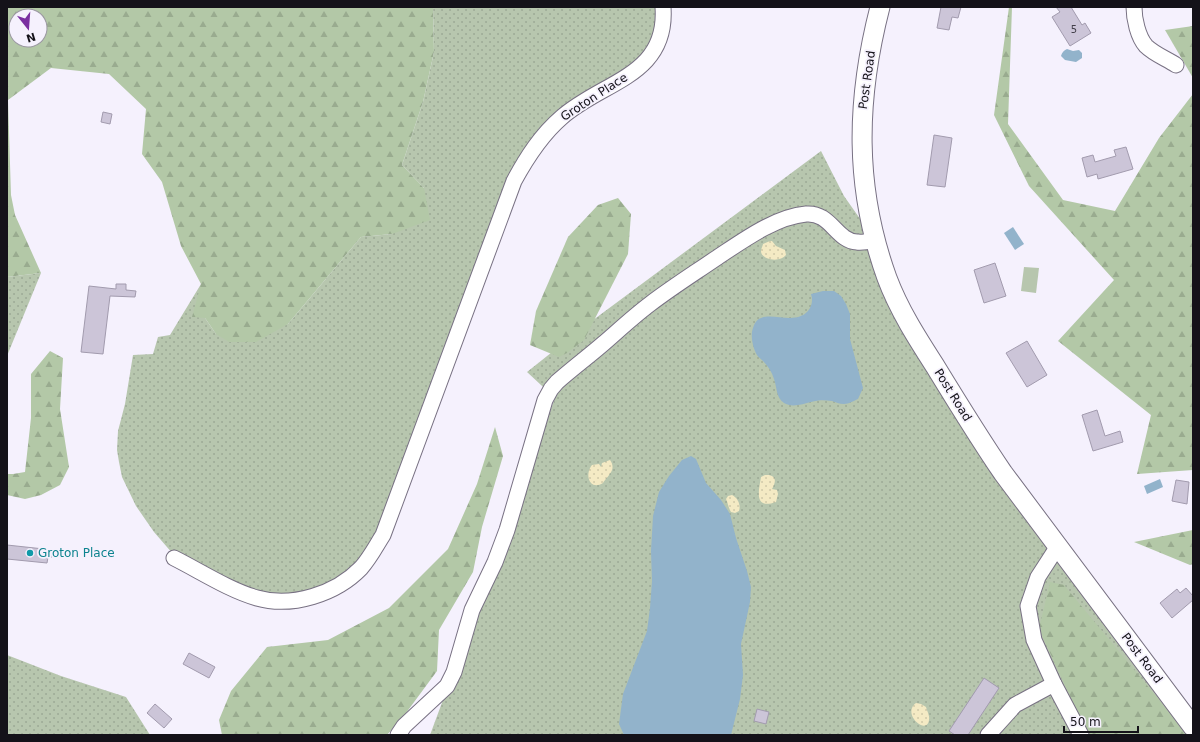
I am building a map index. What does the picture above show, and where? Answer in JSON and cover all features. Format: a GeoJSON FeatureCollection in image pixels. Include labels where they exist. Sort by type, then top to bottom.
{"type":"FeatureCollection","features":[{"type":"Feature","properties":{"kind":"main road","name":"Post Road"},"geometry":{"type":"LineString","coordinates":[[880,7],[864,95],[862,146],[864,185],[875,240],[888,279],[907,321],[977,435],[1003,473],[1193,727]]}},
{"type":"Feature","properties":{"kind":"street","name":"Groton Place"},"geometry":{"type":"LineString","coordinates":[[174,558],[239,592],[258,598],[284,602],[306,599],[330,590],[361,568],[372,555],[383,535],[514,180],[526,158],[540,138],[562,117],[572,108],[634,71],[648,59],[657,47],[662,32],[663,7]]}},
{"type":"Feature","properties":{"kind":"street"},"geometry":{"type":"LineString","coordinates":[[1134,7],[1134,19],[1146,46],[1176,65]]}},
{"type":"Feature","properties":{"kind":"street"},"geometry":{"type":"LineString","coordinates":[[398,735],[404,726],[447,686],[454,672],[472,610],[495,562],[507,530],[545,400],[551,388],[632,317],[734,246],[771,225],[792,217],[808,214],[824,218],[847,239],[853,242],[859,243],[875,240]]}},
{"type":"Feature","properties":{"kind":"street"},"geometry":{"type":"LineString","coordinates":[[1058,546],[1038,576],[1028,606],[1034,640],[1054,684],[1082,735]]}},
{"type":"Feature","properties":{"kind":"street"},"geometry":{"type":"LineString","coordinates":[[988,735],[1015,705],[1054,684]]}},
{"type":"Feature","properties":{"kind":"green space"},"geometry":{"type":"Polygon","coordinates":[[[7,7],[433,7],[434,52],[423,102],[402,165],[424,188],[430,220],[392,234],[361,237],[288,324],[256,342],[229,342],[216,334],[205,318],[192,317],[201,284],[181,246],[162,182],[142,154],[146,109],[109,74],[51,68],[8,100],[11,195],[15,215],[41,273],[7,277],[7,7]]]}},
{"type":"Feature","properties":{"kind":"green space"},"geometry":{"type":"Polygon","coordinates":[[[433,7],[655,7],[659,13],[655,44],[633,66],[532,141],[381,531],[351,571],[304,595],[257,595],[173,554],[154,532],[136,506],[122,477],[117,450],[118,431],[125,404],[133,355],[153,354],[158,337],[170,335],[201,284],[205,318],[216,334],[288,324],[361,237],[392,234],[424,188],[402,165],[423,102],[434,52],[433,7]]]}},
{"type":"Feature","properties":{"kind":"green space"},"geometry":{"type":"Polygon","coordinates":[[[1009,7],[1012,7],[1008,124],[1063,200],[1115,211],[1159,138],[1193,94],[1193,470],[1137,474],[1151,415],[1058,341],[1114,280],[1029,186],[994,115],[1009,7]]]}},
{"type":"Feature","properties":{"kind":"green space"},"geometry":{"type":"Polygon","coordinates":[[[1193,26],[1193,78],[1165,30],[1193,26]]]}},
{"type":"Feature","properties":{"kind":"green space"},"geometry":{"type":"Polygon","coordinates":[[[821,151],[844,196],[875,240],[903,315],[1193,735],[430,735],[555,398],[527,372],[581,329],[821,151]]]}},
{"type":"Feature","properties":{"kind":"green space"},"geometry":{"type":"Polygon","coordinates":[[[618,198],[631,214],[628,254],[584,340],[559,357],[530,345],[536,311],[568,237],[598,205],[618,198]]]}},
{"type":"Feature","properties":{"kind":"green space"},"geometry":{"type":"Polygon","coordinates":[[[1024,267],[1039,268],[1036,293],[1021,291],[1024,267]]]}},
{"type":"Feature","properties":{"kind":"green space"},"geometry":{"type":"Polygon","coordinates":[[[41,273],[7,356],[7,277],[41,273]]]}},
{"type":"Feature","properties":{"kind":"green space"},"geometry":{"type":"Polygon","coordinates":[[[50,351],[63,358],[60,409],[69,467],[60,485],[41,495],[25,499],[7,495],[7,474],[25,472],[31,418],[31,374],[50,351]]]}},
{"type":"Feature","properties":{"kind":"green space"},"geometry":{"type":"Polygon","coordinates":[[[495,427],[503,456],[482,527],[473,572],[439,630],[437,671],[406,713],[387,735],[222,735],[219,720],[231,691],[267,647],[328,640],[389,608],[448,549],[477,484],[495,427]]]}},
{"type":"Feature","properties":{"kind":"green space"},"geometry":{"type":"Polygon","coordinates":[[[1193,530],[1193,564],[1190,565],[1134,542],[1193,530]]]}},
{"type":"Feature","properties":{"kind":"green space"},"geometry":{"type":"Polygon","coordinates":[[[1050,582],[1064,585],[1169,712],[1186,735],[1088,735],[1039,629],[1050,582]]]}},
{"type":"Feature","properties":{"kind":"green space"},"geometry":{"type":"Polygon","coordinates":[[[7,655],[61,676],[126,697],[150,735],[7,735],[7,655]]]}},
{"type":"Feature","properties":{"kind":"sand"},"geometry":{"type":"Polygon","coordinates":[[[772,241],[776,246],[785,250],[786,255],[775,260],[764,257],[761,251],[763,244],[772,241]]]}},
{"type":"Feature","properties":{"kind":"sand"},"geometry":{"type":"Polygon","coordinates":[[[610,460],[613,467],[603,483],[595,485],[592,483],[590,481],[589,473],[592,465],[599,464],[601,467],[602,463],[610,460]]]}},
{"type":"Feature","properties":{"kind":"sand"},"geometry":{"type":"Polygon","coordinates":[[[765,475],[773,477],[775,483],[772,489],[777,490],[778,494],[776,502],[769,504],[761,501],[759,497],[761,477],[765,475]]]}},
{"type":"Feature","properties":{"kind":"sand"},"geometry":{"type":"Polygon","coordinates":[[[732,495],[736,498],[740,509],[735,513],[731,512],[726,499],[728,496],[732,495]]]}},
{"type":"Feature","properties":{"kind":"sand"},"geometry":{"type":"Polygon","coordinates":[[[916,703],[926,707],[929,720],[924,726],[916,722],[911,713],[912,708],[916,703]]]}},
{"type":"Feature","properties":{"kind":"water"},"geometry":{"type":"Polygon","coordinates":[[[1067,49],[1073,51],[1079,50],[1082,53],[1082,58],[1076,62],[1065,60],[1061,56],[1067,49]]]}},
{"type":"Feature","properties":{"kind":"water"},"geometry":{"type":"Polygon","coordinates":[[[1013,227],[1024,244],[1015,250],[1004,233],[1013,227]]]}},
{"type":"Feature","properties":{"kind":"water"},"geometry":{"type":"Polygon","coordinates":[[[823,291],[834,291],[841,296],[846,304],[850,314],[850,339],[863,388],[858,399],[848,404],[821,400],[798,405],[790,405],[781,401],[771,372],[765,363],[757,356],[753,345],[752,331],[757,321],[762,317],[769,316],[794,318],[801,316],[808,311],[810,307],[812,301],[811,294],[823,291]]]}},
{"type":"Feature","properties":{"kind":"water"},"geometry":{"type":"Polygon","coordinates":[[[691,456],[696,459],[706,483],[721,500],[730,514],[751,587],[750,602],[741,644],[743,675],[740,699],[731,735],[624,735],[619,724],[623,694],[647,631],[652,581],[651,551],[653,516],[659,492],[669,476],[682,460],[691,456]]]}},
{"type":"Feature","properties":{"kind":"water"},"geometry":{"type":"Polygon","coordinates":[[[1160,479],[1163,487],[1147,494],[1144,486],[1160,479]]]}},
{"type":"Feature","properties":{"kind":"building"},"geometry":{"type":"Polygon","coordinates":[[[941,7],[961,7],[958,18],[952,17],[949,30],[937,28],[941,7]]]}},
{"type":"Feature","properties":{"kind":"building"},"geometry":{"type":"Polygon","coordinates":[[[1056,7],[1071,7],[1082,25],[1085,23],[1091,33],[1070,46],[1052,17],[1060,12],[1056,7]]]}},
{"type":"Feature","properties":{"kind":"building"},"geometry":{"type":"Polygon","coordinates":[[[103,112],[112,114],[110,124],[101,122],[103,112]]]}},
{"type":"Feature","properties":{"kind":"building"},"geometry":{"type":"Polygon","coordinates":[[[934,135],[952,138],[945,187],[927,185],[934,135]]]}},
{"type":"Feature","properties":{"kind":"building"},"geometry":{"type":"Polygon","coordinates":[[[1126,147],[1133,169],[1098,179],[1097,174],[1087,177],[1082,158],[1093,155],[1095,162],[1116,156],[1114,150],[1126,147]]]}},
{"type":"Feature","properties":{"kind":"building"},"geometry":{"type":"Polygon","coordinates":[[[995,263],[1006,296],[984,303],[974,270],[995,263]]]}},
{"type":"Feature","properties":{"kind":"building"},"geometry":{"type":"Polygon","coordinates":[[[116,284],[126,284],[126,290],[136,291],[135,297],[110,296],[103,354],[81,352],[89,286],[116,289],[116,284]]]}},
{"type":"Feature","properties":{"kind":"building"},"geometry":{"type":"Polygon","coordinates":[[[1027,341],[1047,375],[1027,387],[1006,353],[1027,341]]]}},
{"type":"Feature","properties":{"kind":"building"},"geometry":{"type":"Polygon","coordinates":[[[1097,410],[1105,436],[1120,431],[1123,442],[1093,451],[1082,415],[1097,410]]]}},
{"type":"Feature","properties":{"kind":"building"},"geometry":{"type":"Polygon","coordinates":[[[1176,480],[1189,482],[1187,504],[1172,501],[1176,480]]]}},
{"type":"Feature","properties":{"kind":"building","name":"Groton Place"},"geometry":{"type":"Polygon","coordinates":[[[7,545],[53,550],[52,557],[48,557],[47,563],[7,559],[7,545]]]}},
{"type":"Feature","properties":{"kind":"building"},"geometry":{"type":"Polygon","coordinates":[[[1186,588],[1193,596],[1193,600],[1172,618],[1160,603],[1177,589],[1180,593],[1186,588]]]}},
{"type":"Feature","properties":{"kind":"building"},"geometry":{"type":"Polygon","coordinates":[[[189,653],[215,667],[209,678],[183,664],[189,653]]]}},
{"type":"Feature","properties":{"kind":"building"},"geometry":{"type":"Polygon","coordinates":[[[984,678],[999,688],[968,735],[955,735],[949,731],[984,678]]]}},
{"type":"Feature","properties":{"kind":"building"},"geometry":{"type":"Polygon","coordinates":[[[155,704],[172,719],[164,728],[147,713],[155,704]]]}},
{"type":"Feature","properties":{"kind":"building"},"geometry":{"type":"Polygon","coordinates":[[[757,709],[769,712],[766,724],[754,721],[757,709]]]}},
{"type":"Feature","properties":{"kind":"place","name":"Groton Place"},"geometry":{"type":"Point","coordinates":[30,553]}}]}
